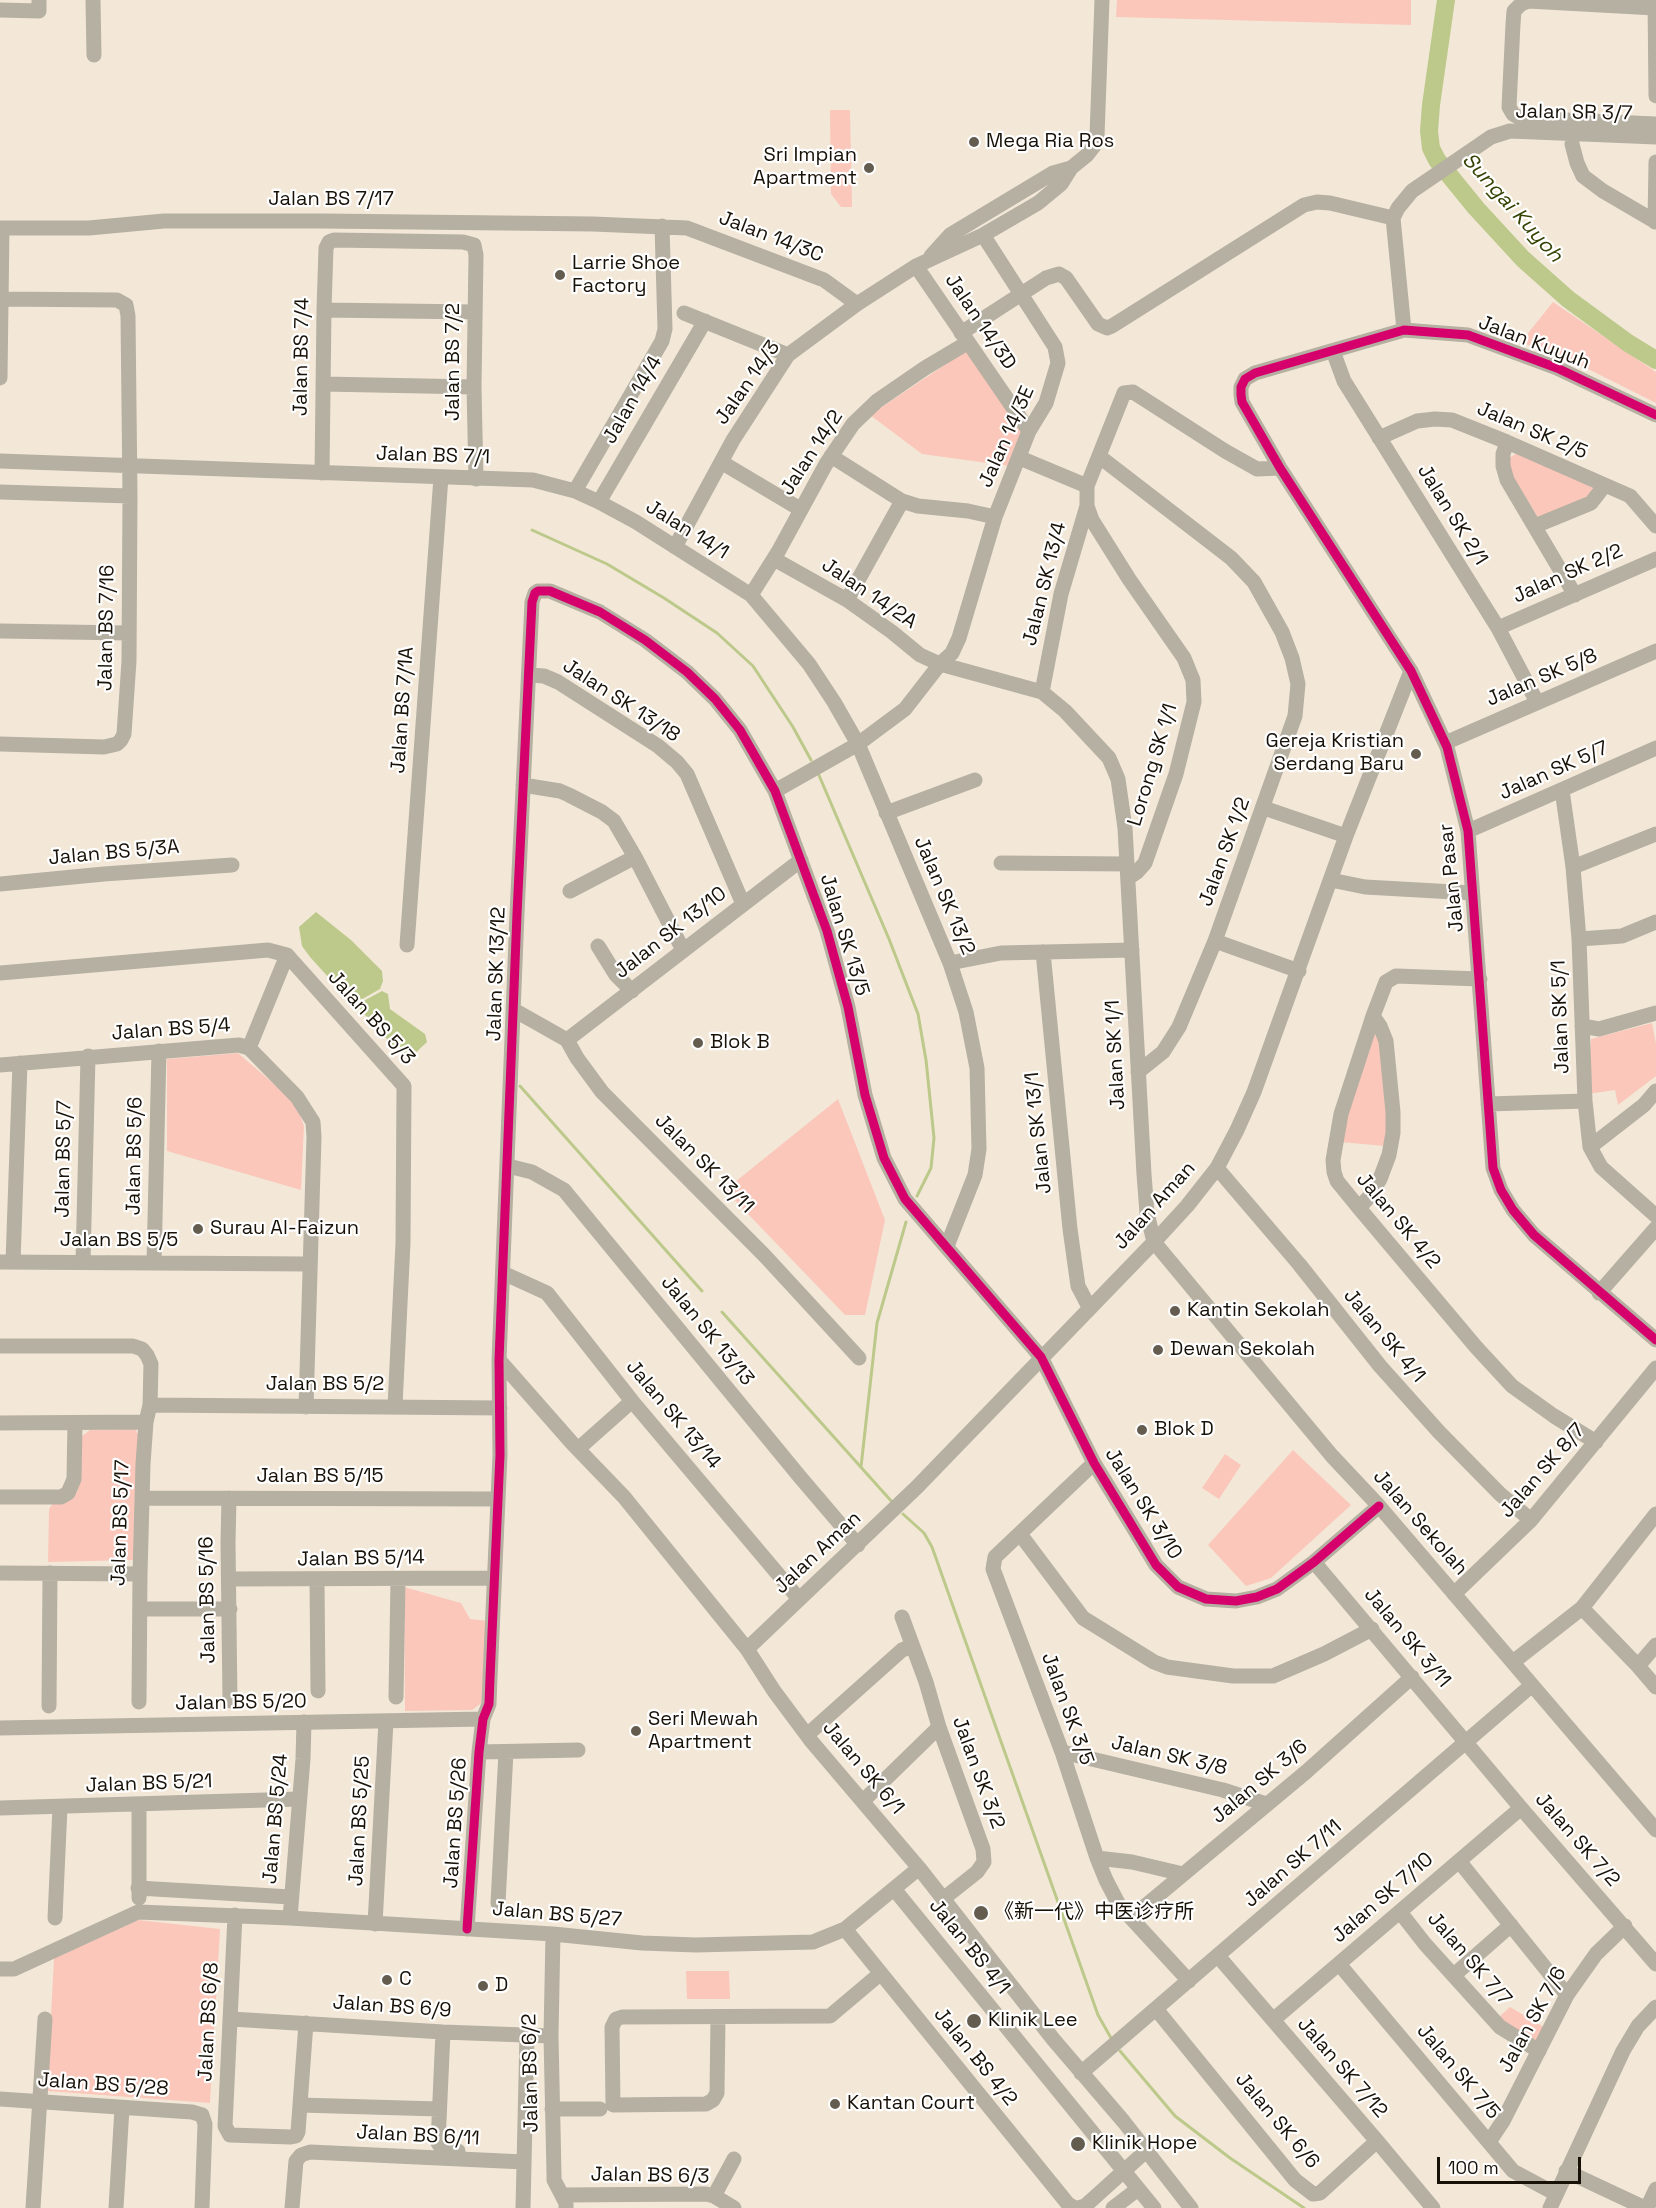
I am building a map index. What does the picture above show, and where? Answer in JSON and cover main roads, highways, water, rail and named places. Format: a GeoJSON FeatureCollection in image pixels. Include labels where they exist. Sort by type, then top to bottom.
{"type":"FeatureCollection","features":[{"type":"Feature","properties":{"kind":"waterway","name":"Sungai Kuyoh"},"geometry":{"type":"LineString","coordinates":[[1446,0],[1429,131],[1431,148],[1437,160],[1476,208],[1523,259],[1568,299],[1628,343],[1656,360]]}},
{"type":"Feature","properties":{"kind":"waterway"},"geometry":{"type":"LineString","coordinates":[[532,530],[607,564],[717,633],[753,666],[793,727],[811,760]]}},
{"type":"Feature","properties":{"kind":"waterway"},"geometry":{"type":"LineString","coordinates":[[818,773],[889,939],[918,1014],[926,1060],[934,1138],[931,1168],[917,1196]]}},
{"type":"Feature","properties":{"kind":"waterway"},"geometry":{"type":"LineString","coordinates":[[520,1086],[702,1291]]}},
{"type":"Feature","properties":{"kind":"waterway"},"geometry":{"type":"LineString","coordinates":[[861,1467],[877,1323],[906,1222]]}},
{"type":"Feature","properties":{"kind":"waterway"},"geometry":{"type":"LineString","coordinates":[[722,1312],[893,1503]]}},
{"type":"Feature","properties":{"kind":"waterway"},"geometry":{"type":"LineString","coordinates":[[903,1514],[924,1533],[932,1547],[1098,2015],[1111,2038]]}},
{"type":"Feature","properties":{"kind":"waterway"},"geometry":{"type":"LineString","coordinates":[[1120,2051],[1175,2116],[1230,2158],[1304,2208]]}},
{"type":"Feature","properties":{"kind":"place","name":"Mega Ria Ros"},"geometry":{"type":"Point","coordinates":[974,142]}},
{"type":"Feature","properties":{"kind":"place","name":"Sri Impian Apartment"},"geometry":{"type":"Point","coordinates":[869,168]}},
{"type":"Feature","properties":{"kind":"place","name":"Larrie Shoe Factory"},"geometry":{"type":"Point","coordinates":[560,275]}},
{"type":"Feature","properties":{"kind":"place","name":"Gereja Kristian Serdang Baru"},"geometry":{"type":"Point","coordinates":[1416,754]}},
{"type":"Feature","properties":{"kind":"place","name":"Blok B"},"geometry":{"type":"Point","coordinates":[698,1043]}},
{"type":"Feature","properties":{"kind":"place","name":"Surau Al-Faizun"},"geometry":{"type":"Point","coordinates":[198,1229]}},
{"type":"Feature","properties":{"kind":"place","name":"Kantin Sekolah"},"geometry":{"type":"Point","coordinates":[1175,1311]}},
{"type":"Feature","properties":{"kind":"place","name":"Dewan Sekolah"},"geometry":{"type":"Point","coordinates":[1158,1350]}},
{"type":"Feature","properties":{"kind":"place","name":"Blok D"},"geometry":{"type":"Point","coordinates":[1142,1430]}},
{"type":"Feature","properties":{"kind":"place","name":"Seri Mewah Apartment"},"geometry":{"type":"Point","coordinates":[636,1731]}},
{"type":"Feature","properties":{"kind":"place","name":"《新一代》中医诊疗所"},"geometry":{"type":"Point","coordinates":[981,1913]}},
{"type":"Feature","properties":{"kind":"place","name":"C"},"geometry":{"type":"Point","coordinates":[387,1980]}},
{"type":"Feature","properties":{"kind":"place","name":"D"},"geometry":{"type":"Point","coordinates":[483,1986]}},
{"type":"Feature","properties":{"kind":"place","name":"Klinik Lee"},"geometry":{"type":"Point","coordinates":[974,2021]}},
{"type":"Feature","properties":{"kind":"place","name":"Kantan Court"},"geometry":{"type":"Point","coordinates":[835,2104]}},
{"type":"Feature","properties":{"kind":"place","name":"Klinik Hope"},"geometry":{"type":"Point","coordinates":[1078,2144]}}]}
